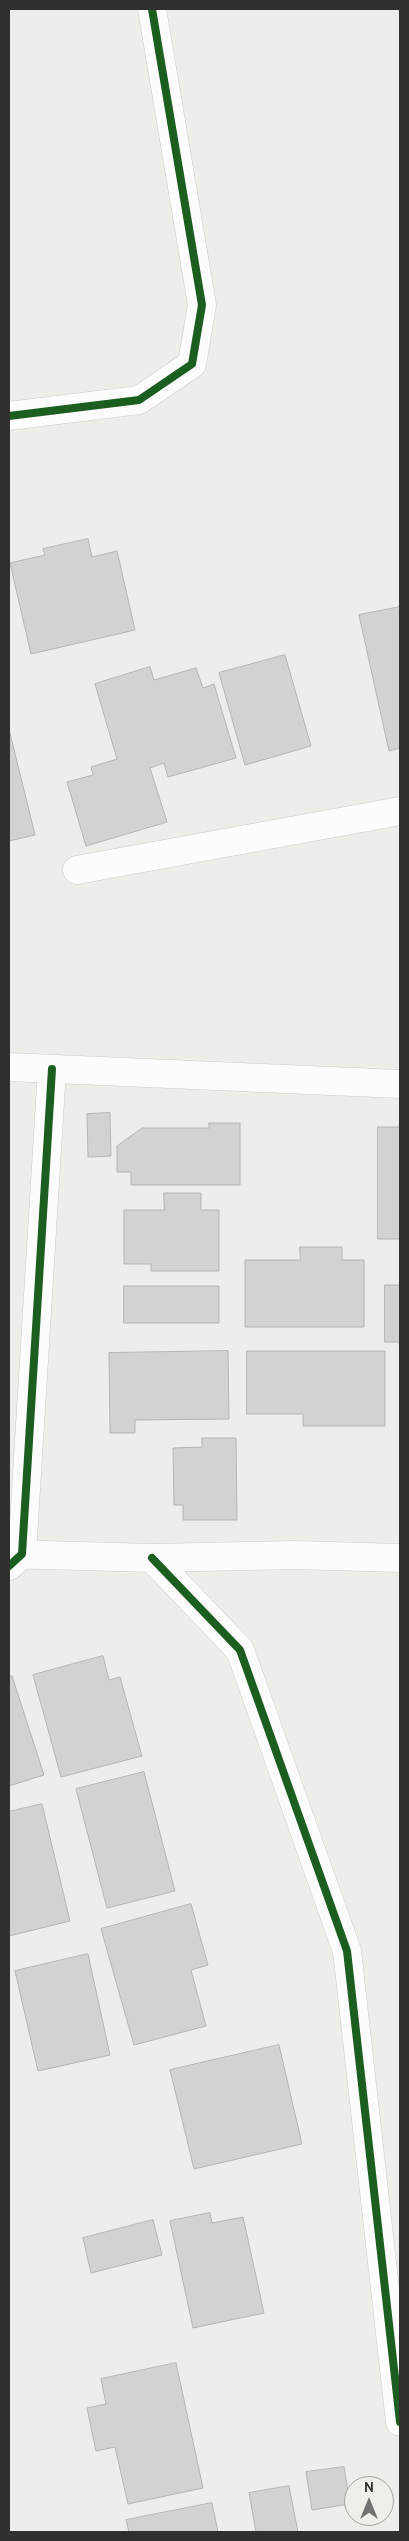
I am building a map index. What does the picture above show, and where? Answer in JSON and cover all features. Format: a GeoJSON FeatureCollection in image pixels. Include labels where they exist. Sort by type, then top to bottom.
{"type":"FeatureCollection","features":[{"type":"Feature","properties":{"kind":"street"},"geometry":{"type":"LineString","coordinates":[[9,416],[139,400],[192,364],[202,305],[152,9]]}},
{"type":"Feature","properties":{"kind":"street"},"geometry":{"type":"LineString","coordinates":[[77,870],[400,811]]}},
{"type":"Feature","properties":{"kind":"street"},"geometry":{"type":"LineString","coordinates":[[9,1067],[400,1084]]}},
{"type":"Feature","properties":{"kind":"street"},"geometry":{"type":"LineString","coordinates":[[52,1069],[13,1558],[294,1555],[400,1558]]}},
{"type":"Feature","properties":{"kind":"street"},"geometry":{"type":"LineString","coordinates":[[152,1558],[240,1650],[347,1951],[400,2422]]}},
{"type":"Feature","properties":{"kind":"building"},"geometry":{"type":"Polygon","coordinates":[[[88,539],[92,557],[117,551],[135,630],[31,654],[10,563],[45,555],[43,549],[88,539]]]}},
{"type":"Feature","properties":{"kind":"building"},"geometry":{"type":"Polygon","coordinates":[[[400,607],[400,748],[389,751],[359,615],[400,607]]]}},
{"type":"Feature","properties":{"kind":"building"},"geometry":{"type":"Polygon","coordinates":[[[285,655],[311,746],[245,765],[219,673],[285,655]]]}},
{"type":"Feature","properties":{"kind":"building"},"geometry":{"type":"Polygon","coordinates":[[[150,667],[154,680],[196,668],[203,688],[214,684],[236,758],[168,777],[164,763],[150,768],[167,822],[86,846],[67,782],[93,775],[91,767],[117,759],[95,684],[150,667]]]}},
{"type":"Feature","properties":{"kind":"building"},"geometry":{"type":"Polygon","coordinates":[[[9,729],[35,835],[9,841],[9,729]]]}},
{"type":"Feature","properties":{"kind":"building"},"geometry":{"type":"Polygon","coordinates":[[[110,1113],[111,1156],[88,1157],[87,1114],[110,1113]]]}},
{"type":"Feature","properties":{"kind":"building"},"geometry":{"type":"Polygon","coordinates":[[[209,1123],[240,1123],[240,1185],[131,1185],[131,1172],[117,1172],[117,1146],[142,1128],[209,1128],[209,1123]]]}},
{"type":"Feature","properties":{"kind":"building"},"geometry":{"type":"Polygon","coordinates":[[[378,1127],[400,1127],[400,1239],[378,1239],[378,1127]]]}},
{"type":"Feature","properties":{"kind":"building"},"geometry":{"type":"Polygon","coordinates":[[[164,1193],[201,1193],[201,1210],[219,1210],[219,1271],[151,1271],[151,1264],[124,1264],[124,1210],[164,1210],[164,1193]]]}},
{"type":"Feature","properties":{"kind":"building"},"geometry":{"type":"Polygon","coordinates":[[[300,1247],[342,1247],[342,1260],[364,1260],[364,1327],[245,1327],[245,1260],[300,1260],[300,1247]]]}},
{"type":"Feature","properties":{"kind":"building"},"geometry":{"type":"Polygon","coordinates":[[[385,1285],[400,1285],[400,1342],[385,1342],[385,1285]]]}},
{"type":"Feature","properties":{"kind":"building"},"geometry":{"type":"Polygon","coordinates":[[[124,1286],[219,1286],[219,1323],[124,1323],[124,1286]]]}},
{"type":"Feature","properties":{"kind":"building"},"geometry":{"type":"Polygon","coordinates":[[[228,1351],[229,1419],[135,1420],[135,1433],[110,1433],[109,1353],[228,1351]]]}},
{"type":"Feature","properties":{"kind":"building"},"geometry":{"type":"Polygon","coordinates":[[[247,1351],[385,1351],[385,1426],[303,1426],[303,1414],[247,1414],[247,1351]]]}},
{"type":"Feature","properties":{"kind":"building"},"geometry":{"type":"Polygon","coordinates":[[[202,1438],[236,1438],[237,1520],[183,1520],[183,1505],[174,1505],[173,1448],[202,1447],[202,1438]]]}},
{"type":"Feature","properties":{"kind":"building"},"geometry":{"type":"Polygon","coordinates":[[[103,1656],[109,1680],[120,1677],[142,1756],[61,1777],[33,1675],[103,1656]]]}},
{"type":"Feature","properties":{"kind":"building"},"geometry":{"type":"Polygon","coordinates":[[[12,1676],[44,1775],[9,1786],[9,1677],[12,1676]]]}},
{"type":"Feature","properties":{"kind":"building"},"geometry":{"type":"Polygon","coordinates":[[[144,1772],[175,1891],[107,1908],[76,1789],[144,1772]]]}},
{"type":"Feature","properties":{"kind":"building"},"geometry":{"type":"Polygon","coordinates":[[[42,1804],[70,1921],[9,1936],[9,1812],[42,1804]]]}},
{"type":"Feature","properties":{"kind":"building"},"geometry":{"type":"Polygon","coordinates":[[[191,1904],[208,1965],[191,1970],[206,2026],[134,2045],[101,1929],[191,1904]]]}},
{"type":"Feature","properties":{"kind":"building"},"geometry":{"type":"Polygon","coordinates":[[[88,1954],[110,2055],[38,2071],[15,1971],[88,1954]]]}},
{"type":"Feature","properties":{"kind":"building"},"geometry":{"type":"Polygon","coordinates":[[[279,2045],[302,2144],[194,2169],[170,2070],[279,2045]]]}},
{"type":"Feature","properties":{"kind":"building"},"geometry":{"type":"Polygon","coordinates":[[[210,2213],[212,2223],[243,2217],[264,2313],[193,2328],[170,2221],[210,2213]]]}},
{"type":"Feature","properties":{"kind":"building"},"geometry":{"type":"Polygon","coordinates":[[[153,2220],[162,2255],[91,2273],[83,2238],[153,2220]]]}},
{"type":"Feature","properties":{"kind":"building"},"geometry":{"type":"Polygon","coordinates":[[[176,2363],[203,2488],[128,2504],[115,2447],[96,2451],[87,2408],[106,2404],[101,2379],[176,2363]]]}},
{"type":"Feature","properties":{"kind":"building"},"geometry":{"type":"Polygon","coordinates":[[[344,2467],[344,2505],[312,2510],[306,2472],[344,2467]]]}},
{"type":"Feature","properties":{"kind":"building"},"geometry":{"type":"Polygon","coordinates":[[[289,2486],[298,2532],[256,2532],[249,2493],[289,2486]]]}},
{"type":"Feature","properties":{"kind":"building"},"geometry":{"type":"Polygon","coordinates":[[[212,2503],[218,2532],[129,2532],[126,2520],[212,2503]]]}},
{"type":"Feature","properties":{"kind":"cycle path"},"geometry":{"type":"LineString","coordinates":[[9,416],[139,400],[192,364],[202,305],[152,9]]}},
{"type":"Feature","properties":{"kind":"cycle path"},"geometry":{"type":"LineString","coordinates":[[9,1566],[22,1554],[52,1069]]}},
{"type":"Feature","properties":{"kind":"cycle path"},"geometry":{"type":"LineString","coordinates":[[152,1558],[240,1650],[347,1951],[400,2422]]}}]}
